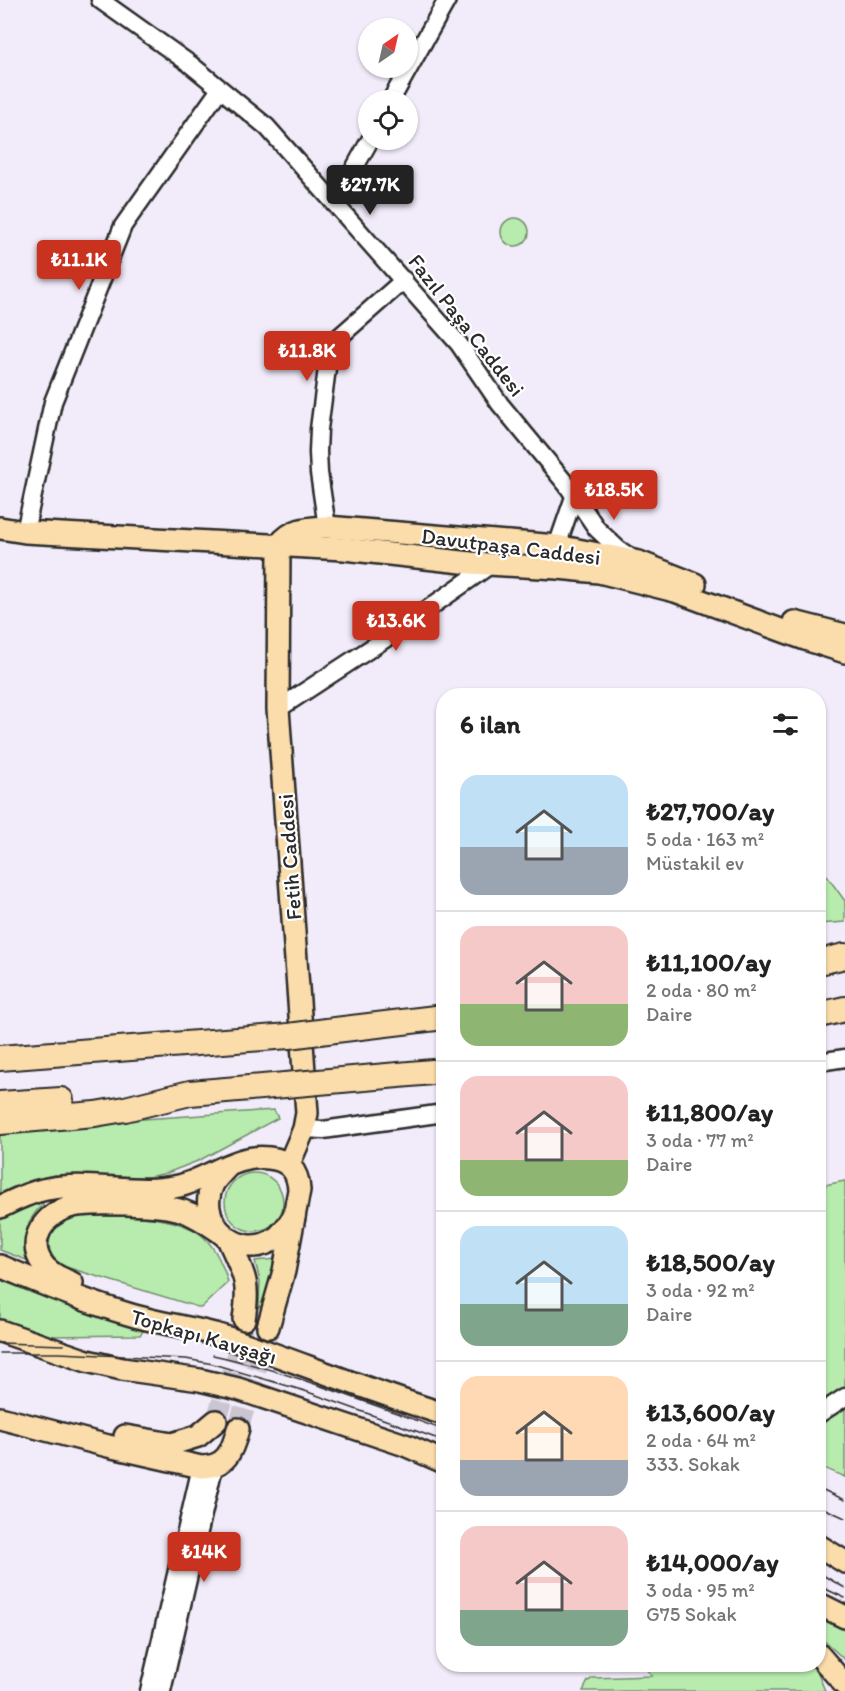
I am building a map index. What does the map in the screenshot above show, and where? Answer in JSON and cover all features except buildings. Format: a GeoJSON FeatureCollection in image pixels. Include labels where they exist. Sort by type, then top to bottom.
{"type":"FeatureCollection","features":[{"type":"Feature","properties":{"kind":"highway"},"geometry":{"type":"LineString","coordinates":[[826,960],[845,956]]}},
{"type":"Feature","properties":{"kind":"highway"},"geometry":{"type":"LineString","coordinates":[[826,1014],[845,1010]]}},
{"type":"Feature","properties":{"kind":"highway"},"geometry":{"type":"LineString","coordinates":[[0,1058],[290,1036],[436,1018]]}},
{"type":"Feature","properties":{"kind":"highway"},"geometry":{"type":"LineString","coordinates":[[0,1104],[190,1093],[436,1072]]}},
{"type":"Feature","properties":{"kind":"highway"},"geometry":{"type":"LineString","coordinates":[[0,1122],[125,1109],[190,1093]]}},
{"type":"Feature","properties":{"kind":"main road","name":"Davutpaşa Caddesi"},"geometry":{"type":"LineString","coordinates":[[279,545],[286,536],[294,531],[327,527],[557,546],[639,562],[802,625],[845,634]]}},
{"type":"Feature","properties":{"kind":"main road","name":"Davutpaşa Caddesi"},"geometry":{"type":"LineString","coordinates":[[0,528],[25,532],[279,545],[599,572],[675,591],[845,652]]}},
{"type":"Feature","properties":{"kind":"main road","name":"Fetih Caddesi"},"geometry":{"type":"LineString","coordinates":[[279,545],[278,709],[307,1113],[304,1129],[289,1164]]}},
{"type":"Feature","properties":{"kind":"main road"},"geometry":{"type":"LineString","coordinates":[[399,555],[426,547],[439,546],[527,553],[542,552],[557,546]]}},
{"type":"Feature","properties":{"kind":"main road"},"geometry":{"type":"LineString","coordinates":[[0,1207],[45,1189],[68,1186],[168,1188],[191,1182],[246,1158],[272,1158],[289,1164],[299,1178],[296,1214],[284,1271],[268,1328]]}},
{"type":"Feature","properties":{"kind":"main road"},"geometry":{"type":"LineString","coordinates":[[228,1166],[213,1185],[210,1212],[213,1222],[226,1237],[246,1279],[248,1290],[244,1319]]}},
{"type":"Feature","properties":{"kind":"main road"},"geometry":{"type":"LineString","coordinates":[[174,1323],[139,1307],[69,1282],[50,1272],[42,1264],[35,1244],[38,1233],[46,1220],[56,1212],[70,1206],[94,1204],[163,1206],[182,1210],[201,1219],[240,1245],[254,1246],[268,1243],[282,1233],[296,1214]]}},
{"type":"Feature","properties":{"kind":"main road","name":"Topkapı Kavşağı"},"geometry":{"type":"LineString","coordinates":[[0,1266],[46,1286],[130,1315],[174,1323],[223,1337],[436,1411]]}},
{"type":"Feature","properties":{"kind":"main road","name":"Topkapı Kavşağı"},"geometry":{"type":"LineString","coordinates":[[3,1334],[87,1361],[122,1369],[201,1380],[238,1389],[405,1445],[436,1459]]}},
{"type":"Feature","properties":{"kind":"main road"},"geometry":{"type":"LineString","coordinates":[[0,1403],[131,1438],[172,1444],[198,1436],[216,1421],[207,1467]]}},
{"type":"Feature","properties":{"kind":"main road"},"geometry":{"type":"LineString","coordinates":[[0,1418],[108,1446],[207,1467],[227,1456],[238,1429]]}},
{"type":"Feature","properties":{"kind":"main road"},"geometry":{"type":"LineString","coordinates":[[826,1538],[845,1545]]}},
{"type":"Feature","properties":{"kind":"main road"},"geometry":{"type":"LineString","coordinates":[[826,1550],[845,1562]]}},
{"type":"Feature","properties":{"kind":"main road"},"geometry":{"type":"LineString","coordinates":[[826,1608],[845,1617]]}},
{"type":"Feature","properties":{"kind":"main road"},"geometry":{"type":"LineString","coordinates":[[826,1663],[845,1685]]}},
{"type":"Feature","properties":{"kind":"street","name":"Fazıl Paşa Caddesi"},"geometry":{"type":"LineString","coordinates":[[100,0],[190,64],[267,127],[459,344],[500,404],[567,485],[597,528],[618,549],[639,562]]}},
{"type":"Feature","properties":{"kind":"street"},"geometry":{"type":"LineString","coordinates":[[397,90],[447,0]]}},
{"type":"Feature","properties":{"kind":"street"},"geometry":{"type":"LineString","coordinates":[[25,532],[53,402],[123,226],[220,88]]}},
{"type":"Feature","properties":{"kind":"street"},"geometry":{"type":"LineString","coordinates":[[335,203],[364,150]]}},
{"type":"Feature","properties":{"kind":"street"},"geometry":{"type":"LineString","coordinates":[[327,527],[318,473],[318,429],[329,353],[338,338],[404,280]]}},
{"type":"Feature","properties":{"kind":"street"},"geometry":{"type":"LineString","coordinates":[[557,546],[574,497]]}},
{"type":"Feature","properties":{"kind":"street"},"geometry":{"type":"LineString","coordinates":[[278,709],[385,639],[493,563]]}},
{"type":"Feature","properties":{"kind":"street"},"geometry":{"type":"LineString","coordinates":[[826,1061],[845,1058]]}},
{"type":"Feature","properties":{"kind":"street"},"geometry":{"type":"LineString","coordinates":[[304,1129],[323,1130],[436,1114]]}},
{"type":"Feature","properties":{"kind":"street"},"geometry":{"type":"LineString","coordinates":[[826,1409],[845,1397]]}},
{"type":"Feature","properties":{"kind":"street"},"geometry":{"type":"LineString","coordinates":[[149,1691],[207,1467]]}},
{"type":"Feature","properties":{"kind":"street"},"geometry":{"type":"LineString","coordinates":[[162,1691],[207,1467]]}},
{"type":"Feature","properties":{"kind":"green space"},"geometry":{"type":"Polygon","coordinates":[[[515,218],[525,222],[529,232],[525,242],[515,246],[505,242],[501,232],[505,222],[515,218]]]}},
{"type":"Feature","properties":{"kind":"green space"},"geometry":{"type":"Polygon","coordinates":[[[826,875],[845,901],[845,922],[826,923],[826,875]]]}},
{"type":"Feature","properties":{"kind":"green space"},"geometry":{"type":"Polygon","coordinates":[[[274,1110],[278,1118],[200,1160],[167,1173],[148,1177],[54,1175],[29,1181],[0,1196],[0,1129],[274,1110]]]}},
{"type":"Feature","properties":{"kind":"green space"},"geometry":{"type":"Polygon","coordinates":[[[248,1173],[260,1173],[275,1181],[283,1196],[283,1208],[275,1223],[260,1231],[248,1231],[233,1223],[225,1208],[225,1196],[233,1181],[248,1173]]]}},
{"type":"Feature","properties":{"kind":"green space"},"geometry":{"type":"Polygon","coordinates":[[[845,1181],[845,1477],[826,1469],[826,1185],[845,1181]]]}},
{"type":"Feature","properties":{"kind":"green space"},"geometry":{"type":"Polygon","coordinates":[[[39,1200],[43,1204],[32,1217],[27,1230],[26,1245],[29,1261],[0,1250],[0,1220],[39,1200]]]}},
{"type":"Feature","properties":{"kind":"green space"},"geometry":{"type":"Polygon","coordinates":[[[72,1216],[138,1217],[172,1222],[187,1227],[200,1234],[210,1244],[221,1262],[228,1282],[201,1308],[66,1267],[57,1262],[49,1248],[52,1233],[57,1226],[72,1216]]]}},
{"type":"Feature","properties":{"kind":"green space"},"geometry":{"type":"Polygon","coordinates":[[[276,1259],[261,1307],[259,1307],[260,1281],[255,1261],[276,1259]]]}},
{"type":"Feature","properties":{"kind":"green space"},"geometry":{"type":"Polygon","coordinates":[[[0,1279],[143,1331],[140,1335],[48,1336],[0,1320],[0,1279]]]}},
{"type":"Feature","properties":{"kind":"green space"},"geometry":{"type":"Polygon","coordinates":[[[826,1620],[845,1629],[845,1660],[826,1642],[826,1620]]]}},
{"type":"Feature","properties":{"kind":"green space"},"geometry":{"type":"Polygon","coordinates":[[[649,1672],[817,1672],[825,1691],[583,1691],[588,1681],[593,1678],[652,1676],[649,1672]]]}},
{"type":"Feature","properties":{"kind":"tunnel"},"geometry":{"type":"LineString","coordinates":[[216,1421],[238,1354],[244,1319]]}},
{"type":"Feature","properties":{"kind":"tunnel"},"geometry":{"type":"LineString","coordinates":[[238,1429],[267,1332]]}},
{"type":"Feature","properties":{"kind":"tram line"},"geometry":{"type":"LineString","coordinates":[[0,1343],[64,1345]]}},
{"type":"Feature","properties":{"kind":"tram line"},"geometry":{"type":"LineString","coordinates":[[0,1353],[59,1353],[186,1359],[213,1364],[305,1391],[436,1438]]}},
{"type":"Feature","properties":{"kind":"tram line"},"geometry":{"type":"LineString","coordinates":[[213,1355],[301,1379],[436,1427]]}},
{"type":"Feature","properties":{"kind":"tram line"},"geometry":{"type":"LineString","coordinates":[[826,1491],[845,1500]]}},
{"type":"Feature","properties":{"kind":"tram line"},"geometry":{"type":"LineString","coordinates":[[826,1509],[845,1518]]}},
{"type":"Feature","properties":{"kind":"tram line"},"geometry":{"type":"LineString","coordinates":[[826,1577],[845,1588]]}},
{"type":"Feature","properties":{"kind":"tram line"},"geometry":{"type":"LineString","coordinates":[[826,1589],[845,1598]]}}]}
